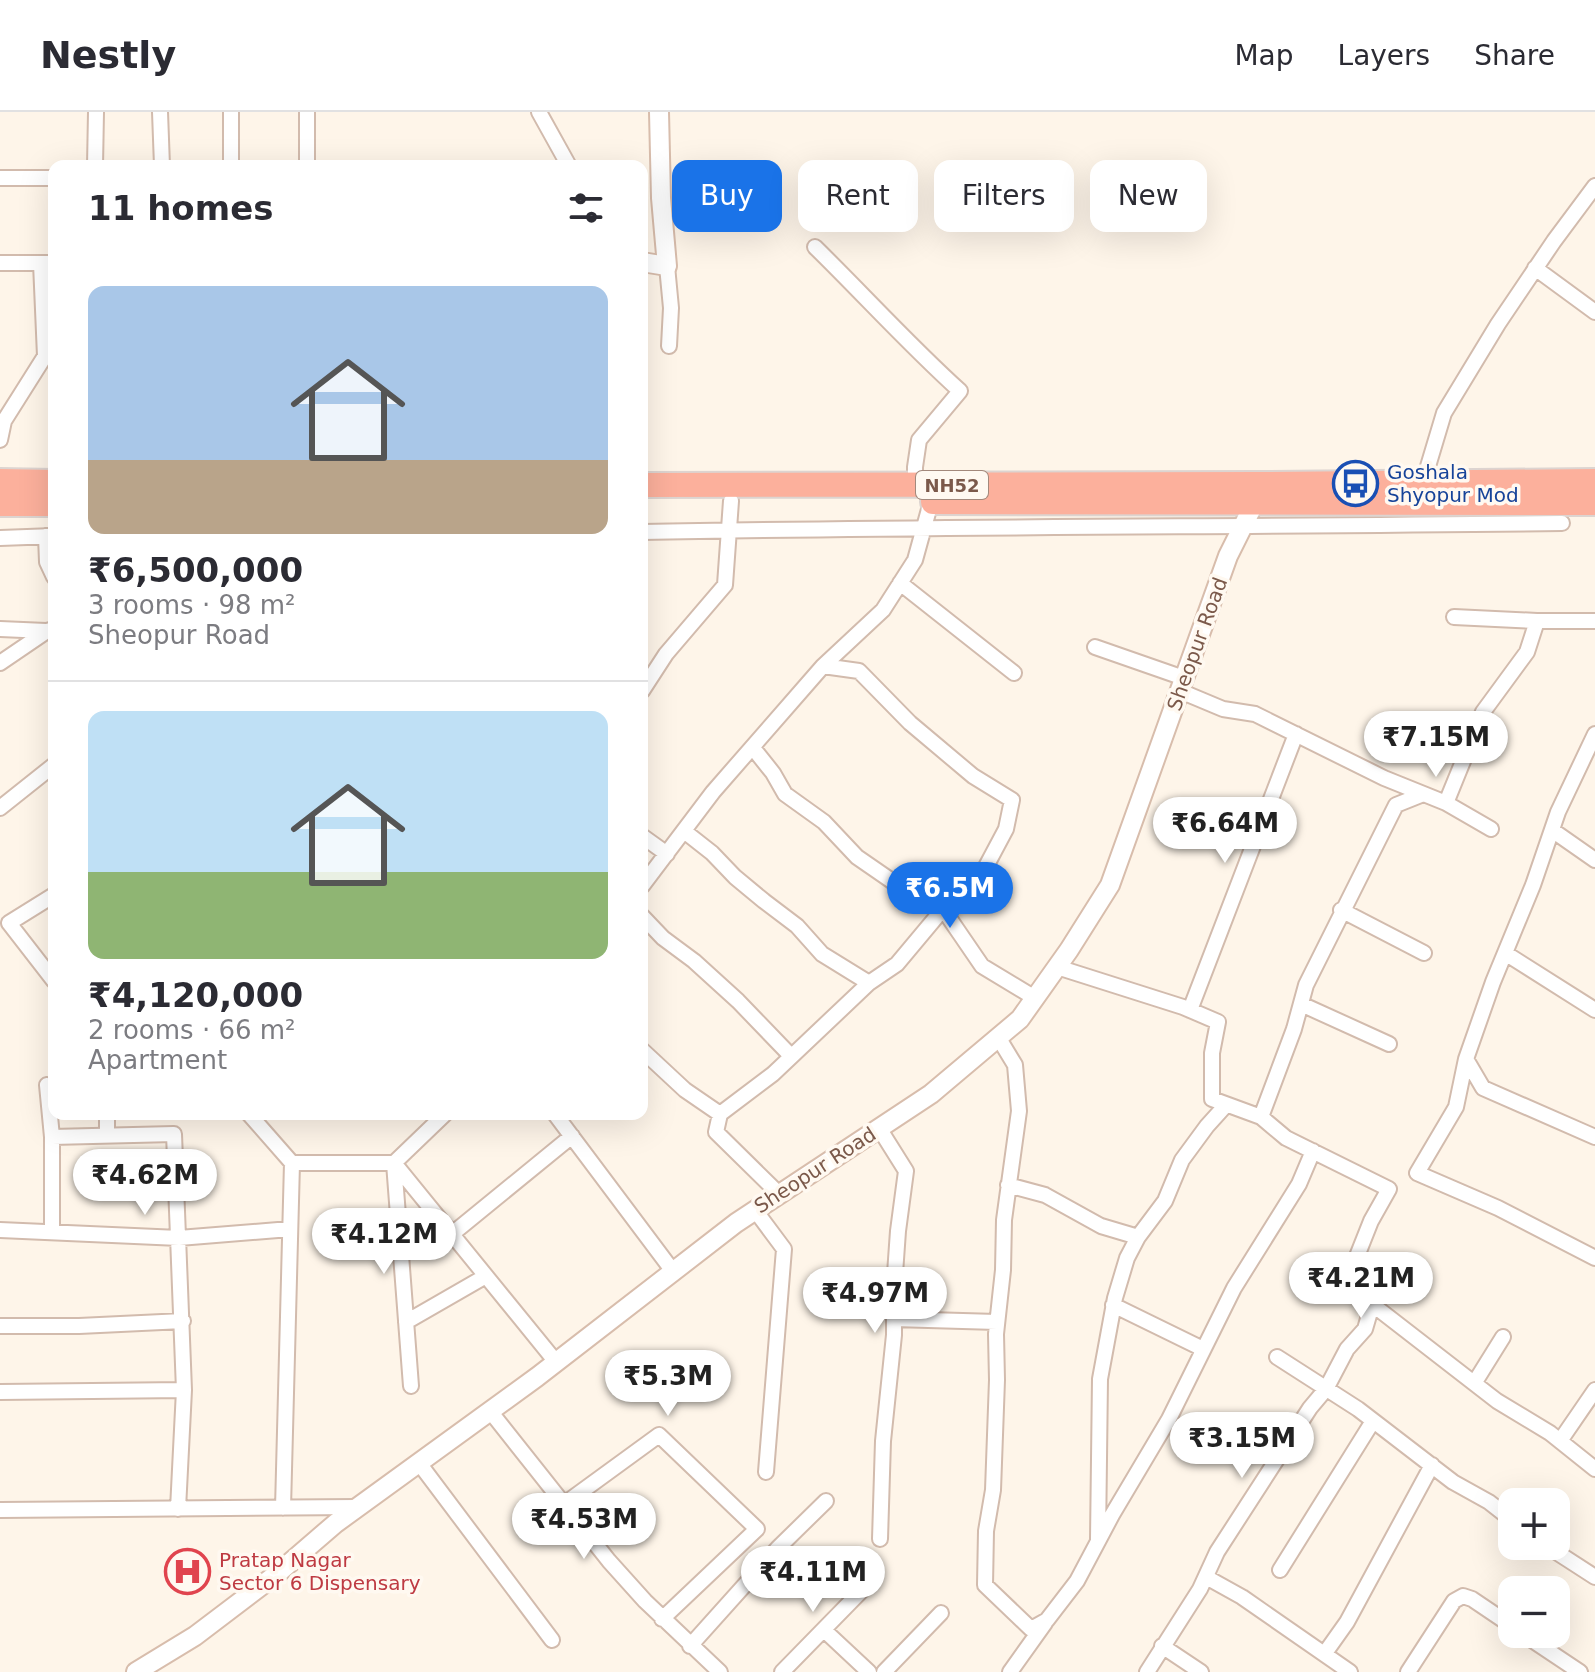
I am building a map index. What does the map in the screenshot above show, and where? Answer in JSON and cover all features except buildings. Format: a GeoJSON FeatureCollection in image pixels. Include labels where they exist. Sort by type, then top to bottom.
{"type":"FeatureCollection","features":[{"type":"Feature","properties":{"kind":"highway"},"geometry":{"type":"LineString","coordinates":[[0,481],[48,482]]}},
{"type":"Feature","properties":{"kind":"highway","name":"NH52"},"geometry":{"type":"LineString","coordinates":[[1259,493],[1423,483],[1595,481]]}},
{"type":"Feature","properties":{"kind":"highway","name":"NH52"},"geometry":{"type":"LineString","coordinates":[[648,485],[923,493],[1259,493],[1595,503]]}},
{"type":"Feature","properties":{"kind":"highway","name":"NH52"},"geometry":{"type":"LineString","coordinates":[[648,500],[731,501],[923,493]]}},
{"type":"Feature","properties":{"kind":"highway"},"geometry":{"type":"LineString","coordinates":[[0,504],[48,504]]}},
{"type":"Feature","properties":{"kind":"street"},"geometry":{"type":"LineString","coordinates":[[95,160],[96,112]]}},
{"type":"Feature","properties":{"kind":"street"},"geometry":{"type":"LineString","coordinates":[[160,112],[162,160]]}},
{"type":"Feature","properties":{"kind":"street"},"geometry":{"type":"LineString","coordinates":[[231,112],[231,160]]}},
{"type":"Feature","properties":{"kind":"street"},"geometry":{"type":"LineString","coordinates":[[307,112],[307,160]]}},
{"type":"Feature","properties":{"kind":"street"},"geometry":{"type":"LineString","coordinates":[[539,112],[566,160]]}},
{"type":"Feature","properties":{"kind":"street"},"geometry":{"type":"LineString","coordinates":[[659,112],[661,198],[671,308],[669,346]]}},
{"type":"Feature","properties":{"kind":"street"},"geometry":{"type":"LineString","coordinates":[[0,178],[48,178]]}},
{"type":"Feature","properties":{"kind":"street"},"geometry":{"type":"LineString","coordinates":[[1423,483],[1444,413],[1535,268],[1594,188]]}},
{"type":"Feature","properties":{"kind":"street"},"geometry":{"type":"LineString","coordinates":[[648,878],[713,792],[823,666],[883,610],[915,560],[924,526],[923,493],[915,467],[919,440],[960,391],[898,334],[878,309],[815,247]]}},
{"type":"Feature","properties":{"kind":"street"},"geometry":{"type":"LineString","coordinates":[[0,263],[47,263],[45,356],[4,421],[0,440]]}},
{"type":"Feature","properties":{"kind":"street"},"geometry":{"type":"LineString","coordinates":[[648,263],[667,266]]}},
{"type":"Feature","properties":{"kind":"street"},"geometry":{"type":"LineString","coordinates":[[1535,268],[1595,312]]}},
{"type":"Feature","properties":{"kind":"street","name":"Sheopur Road"},"geometry":{"type":"LineString","coordinates":[[136,1672],[195,1636],[358,1507],[556,1362],[672,1270],[755,1210],[931,1094],[1020,1019],[1110,885],[1228,556],[1259,493]]}},
{"type":"Feature","properties":{"kind":"street"},"geometry":{"type":"LineString","coordinates":[[648,682],[666,654],[725,585],[731,501]]}},
{"type":"Feature","properties":{"kind":"street"},"geometry":{"type":"LineString","coordinates":[[648,532],[924,526],[1243,527],[1562,523]]}},
{"type":"Feature","properties":{"kind":"street"},"geometry":{"type":"LineString","coordinates":[[0,538],[48,536]]}},
{"type":"Feature","properties":{"kind":"street"},"geometry":{"type":"LineString","coordinates":[[900,583],[1014,673]]}},
{"type":"Feature","properties":{"kind":"street"},"geometry":{"type":"LineString","coordinates":[[1454,617],[1595,621]]}},
{"type":"Feature","properties":{"kind":"street"},"geometry":{"type":"LineString","coordinates":[[1446,803],[1483,712],[1527,652],[1537,621]]}},
{"type":"Feature","properties":{"kind":"street"},"geometry":{"type":"LineString","coordinates":[[0,629],[48,630]]}},
{"type":"Feature","properties":{"kind":"street"},"geometry":{"type":"LineString","coordinates":[[0,663],[48,631]]}},
{"type":"Feature","properties":{"kind":"street"},"geometry":{"type":"LineString","coordinates":[[1095,647],[1182,685],[1223,709],[1255,714],[1421,795],[1446,803],[1491,829]]}},
{"type":"Feature","properties":{"kind":"street"},"geometry":{"type":"LineString","coordinates":[[779,1194],[716,1132],[720,1114],[791,1056],[869,983],[897,964],[943,909],[973,891],[1006,829],[1012,800],[973,776],[910,723],[859,671],[823,666]]}},
{"type":"Feature","properties":{"kind":"street"},"geometry":{"type":"LineString","coordinates":[[1190,1010],[1296,734]]}},
{"type":"Feature","properties":{"kind":"street"},"geometry":{"type":"LineString","coordinates":[[1595,734],[1552,830],[1505,953],[1466,1059],[1456,1107],[1417,1173],[1498,1208],[1595,1258]]}},
{"type":"Feature","properties":{"kind":"street"},"geometry":{"type":"LineString","coordinates":[[753,748],[785,794],[824,822],[857,857],[899,886],[943,909],[982,966],[1035,998]]}},
{"type":"Feature","properties":{"kind":"street"},"geometry":{"type":"LineString","coordinates":[[0,808],[48,770]]}},
{"type":"Feature","properties":{"kind":"street"},"geometry":{"type":"LineString","coordinates":[[1261,1117],[1306,985],[1341,910],[1396,805],[1421,795]]}},
{"type":"Feature","properties":{"kind":"street"},"geometry":{"type":"LineString","coordinates":[[1552,830],[1595,860]]}},
{"type":"Feature","properties":{"kind":"street"},"geometry":{"type":"LineString","coordinates":[[684,831],[797,926],[822,954],[869,983]]}},
{"type":"Feature","properties":{"kind":"street"},"geometry":{"type":"LineString","coordinates":[[648,840],[667,854]]}},
{"type":"Feature","properties":{"kind":"street"},"geometry":{"type":"LineString","coordinates":[[48,899],[9,923],[48,973]]}},
{"type":"Feature","properties":{"kind":"street"},"geometry":{"type":"LineString","coordinates":[[1341,910],[1424,953]]}},
{"type":"Feature","properties":{"kind":"street"},"geometry":{"type":"LineString","coordinates":[[648,922],[738,1001],[791,1056]]}},
{"type":"Feature","properties":{"kind":"street"},"geometry":{"type":"LineString","coordinates":[[1505,953],[1595,1010]]}},
{"type":"Feature","properties":{"kind":"street"},"geometry":{"type":"LineString","coordinates":[[1057,967],[1085,974],[1218,1022],[1212,1053],[1212,1099],[1261,1117],[1286,1138],[1389,1189],[1371,1221],[1346,1284],[1497,1401],[1560,1441],[1595,1469]]}},
{"type":"Feature","properties":{"kind":"street"},"geometry":{"type":"LineString","coordinates":[[1301,1004],[1389,1044]]}},
{"type":"Feature","properties":{"kind":"street"},"geometry":{"type":"LineString","coordinates":[[998,1037],[1015,1065],[1019,1111],[1008,1185],[997,1322],[993,1490],[986,1531],[985,1585],[1031,1629],[1047,1620]]}},
{"type":"Feature","properties":{"kind":"street"},"geometry":{"type":"LineString","coordinates":[[648,1056],[685,1090],[720,1114]]}},
{"type":"Feature","properties":{"kind":"street"},"geometry":{"type":"LineString","coordinates":[[1466,1059],[1483,1088],[1595,1137]]}},
{"type":"Feature","properties":{"kind":"street"},"geometry":{"type":"LineString","coordinates":[[47,1085],[48,1095]]}},
{"type":"Feature","properties":{"kind":"street"},"geometry":{"type":"LineString","coordinates":[[1098,1544],[1100,1379],[1113,1305],[1127,1258],[1138,1237],[1165,1201],[1182,1160],[1226,1105]]}},
{"type":"Feature","properties":{"kind":"street"},"geometry":{"type":"LineString","coordinates":[[50,1120],[52,1232]]}},
{"type":"Feature","properties":{"kind":"street"},"geometry":{"type":"LineString","coordinates":[[107,1120],[107,1135]]}},
{"type":"Feature","properties":{"kind":"street"},"geometry":{"type":"LineString","coordinates":[[259,1120],[292,1163],[283,1508]]}},
{"type":"Feature","properties":{"kind":"street"},"geometry":{"type":"LineString","coordinates":[[292,1163],[394,1163],[439,1120]]}},
{"type":"Feature","properties":{"kind":"street"},"geometry":{"type":"LineString","coordinates":[[560,1120],[672,1270]]}},
{"type":"Feature","properties":{"kind":"street"},"geometry":{"type":"LineString","coordinates":[[879,1128],[906,1171],[883,1441],[880,1539]]}},
{"type":"Feature","properties":{"kind":"street"},"geometry":{"type":"LineString","coordinates":[[52,1137],[174,1134],[184,1390],[178,1509]]}},
{"type":"Feature","properties":{"kind":"street"},"geometry":{"type":"LineString","coordinates":[[452,1234],[572,1136]]}},
{"type":"Feature","properties":{"kind":"street"},"geometry":{"type":"LineString","coordinates":[[1010,1672],[1077,1581],[1169,1419],[1234,1288],[1299,1184],[1313,1151]]}},
{"type":"Feature","properties":{"kind":"street"},"geometry":{"type":"LineString","coordinates":[[394,1163],[556,1362]]}},
{"type":"Feature","properties":{"kind":"street"},"geometry":{"type":"LineString","coordinates":[[394,1163],[411,1386]]}},
{"type":"Feature","properties":{"kind":"street"},"geometry":{"type":"LineString","coordinates":[[1008,1185],[1045,1195],[1101,1226],[1138,1237]]}},
{"type":"Feature","properties":{"kind":"street"},"geometry":{"type":"LineString","coordinates":[[755,1210],[784,1249],[766,1472]]}},
{"type":"Feature","properties":{"kind":"street"},"geometry":{"type":"LineString","coordinates":[[0,1230],[179,1238],[290,1229]]}},
{"type":"Feature","properties":{"kind":"street"},"geometry":{"type":"LineString","coordinates":[[406,1322],[486,1276]]}},
{"type":"Feature","properties":{"kind":"street"},"geometry":{"type":"LineString","coordinates":[[1113,1305],[1203,1349]]}},
{"type":"Feature","properties":{"kind":"street"},"geometry":{"type":"LineString","coordinates":[[1147,1672],[1206,1577],[1217,1552],[1310,1408],[1326,1389],[1347,1349],[1365,1329],[1372,1305]]}},
{"type":"Feature","properties":{"kind":"street"},"geometry":{"type":"LineString","coordinates":[[894,1319],[997,1322]]}},
{"type":"Feature","properties":{"kind":"street"},"geometry":{"type":"LineString","coordinates":[[0,1326],[183,1321]]}},
{"type":"Feature","properties":{"kind":"street"},"geometry":{"type":"LineString","coordinates":[[1475,1382],[1503,1337]]}},
{"type":"Feature","properties":{"kind":"street"},"geometry":{"type":"LineString","coordinates":[[1277,1357],[1373,1421],[1453,1482],[1498,1509]]}},
{"type":"Feature","properties":{"kind":"street"},"geometry":{"type":"LineString","coordinates":[[0,1392],[184,1390]]}},
{"type":"Feature","properties":{"kind":"street"},"geometry":{"type":"LineString","coordinates":[[1560,1441],[1595,1390]]}},
{"type":"Feature","properties":{"kind":"street"},"geometry":{"type":"LineString","coordinates":[[490,1411],[524,1450],[563,1505],[710,1669]]}},
{"type":"Feature","properties":{"kind":"street"},"geometry":{"type":"LineString","coordinates":[[1280,1570],[1373,1421]]}},
{"type":"Feature","properties":{"kind":"street"},"geometry":{"type":"LineString","coordinates":[[563,1505],[659,1435],[757,1529],[662,1619]]}},
{"type":"Feature","properties":{"kind":"street"},"geometry":{"type":"LineString","coordinates":[[419,1463],[552,1640]]}},
{"type":"Feature","properties":{"kind":"street"},"geometry":{"type":"LineString","coordinates":[[1325,1653],[1347,1622],[1432,1465]]}},
{"type":"Feature","properties":{"kind":"street"},"geometry":{"type":"LineString","coordinates":[[690,1646],[778,1548],[826,1501]]}},
{"type":"Feature","properties":{"kind":"street"},"geometry":{"type":"LineString","coordinates":[[0,1510],[358,1507]]}},
{"type":"Feature","properties":{"kind":"street"},"geometry":{"type":"LineString","coordinates":[[1569,1560],[1595,1577]]}},
{"type":"Feature","properties":{"kind":"street"},"geometry":{"type":"LineString","coordinates":[[1206,1577],[1242,1597],[1350,1672]]}},
{"type":"Feature","properties":{"kind":"street"},"geometry":{"type":"LineString","coordinates":[[782,1672],[870,1582]]}},
{"type":"Feature","properties":{"kind":"street"},"geometry":{"type":"LineString","coordinates":[[1408,1672],[1454,1601],[1463,1596],[1472,1599],[1498,1617]]}},
{"type":"Feature","properties":{"kind":"street"},"geometry":{"type":"LineString","coordinates":[[884,1672],[941,1613]]}},
{"type":"Feature","properties":{"kind":"street"},"geometry":{"type":"LineString","coordinates":[[824,1630],[869,1672]]}},
{"type":"Feature","properties":{"kind":"street"},"geometry":{"type":"LineString","coordinates":[[1162,1646],[1201,1672]]}},
{"type":"Feature","properties":{"kind":"street"},"geometry":{"type":"LineString","coordinates":[[1544,1648],[1580,1672]]}},
{"type":"Feature","properties":{"kind":"place","name":"Goshala Shyopur Mod"},"geometry":{"type":"Point","coordinates":[1356,484]}},
{"type":"Feature","properties":{"kind":"place","name":"Pratap Nagar Sector 6 Dispensary"},"geometry":{"type":"Point","coordinates":[188,1572]}}]}
